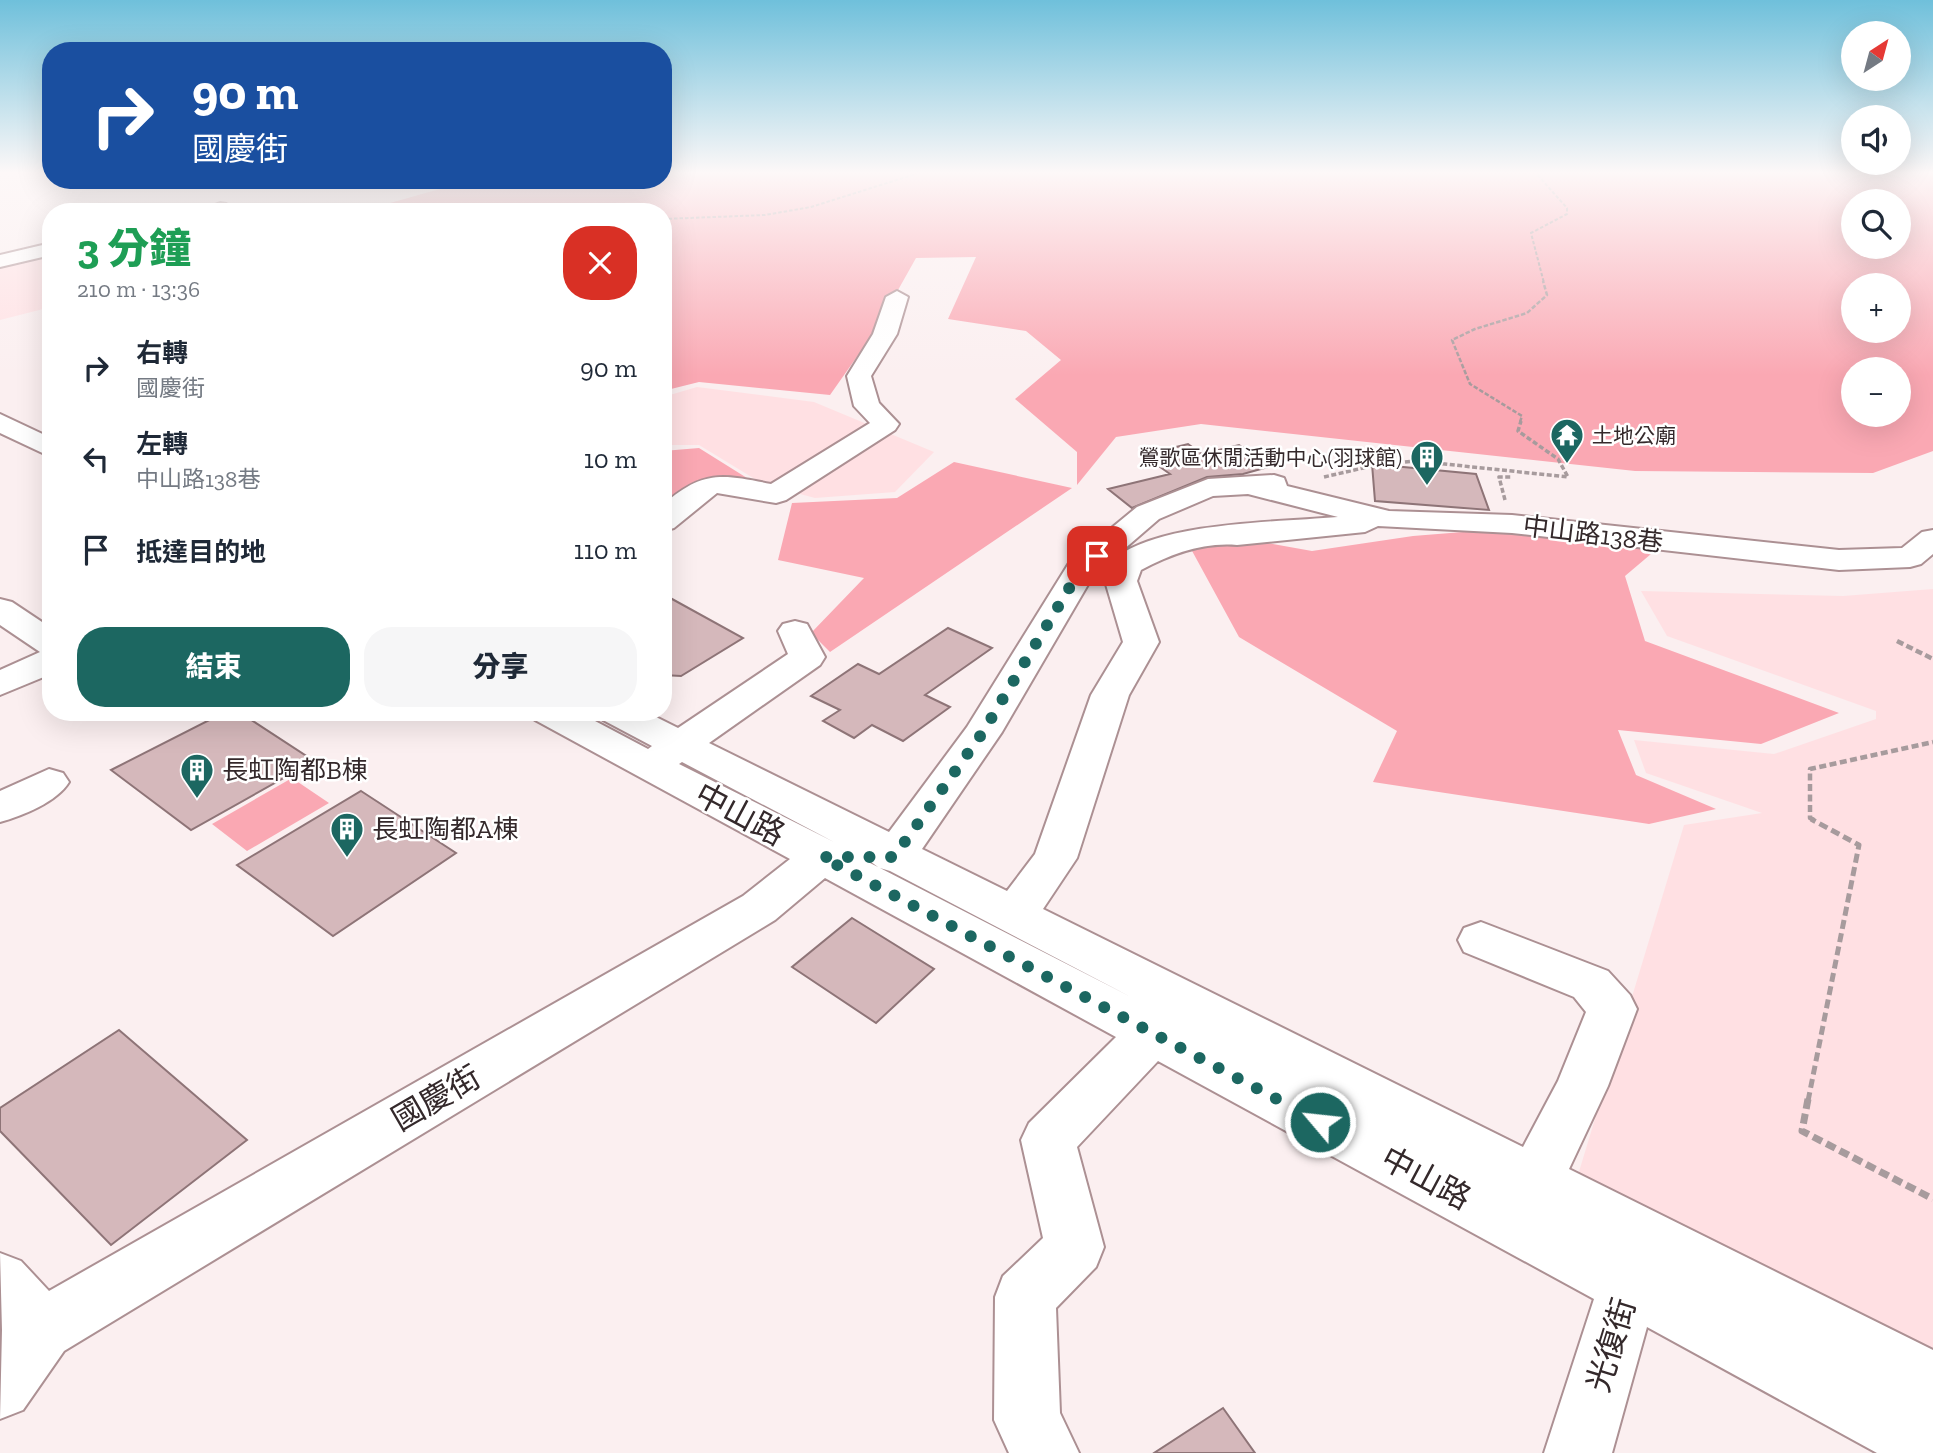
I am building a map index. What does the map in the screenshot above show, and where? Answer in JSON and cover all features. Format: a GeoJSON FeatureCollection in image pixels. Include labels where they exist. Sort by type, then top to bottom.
{"type":"FeatureCollection","features":[{"type":"Feature","properties":{"kind":"street"},"geometry":{"type":"LineString","coordinates":[[0,261],[42,251]]}},
{"type":"Feature","properties":{"kind":"street"},"geometry":{"type":"LineString","coordinates":[[672,514],[700,488],[716,481],[776,494],[887,424],[867,406],[859,376],[885,334],[897,297]]}},
{"type":"Feature","properties":{"kind":"street"},"geometry":{"type":"LineString","coordinates":[[0,395],[42,416]]}},
{"type":"Feature","properties":{"kind":"street"},"geometry":{"type":"LineString","coordinates":[[0,422],[42,444]]}},
{"type":"Feature","properties":{"kind":"street","name":"中山路138巷"},"geometry":{"type":"LineString","coordinates":[[894,857],[983,732],[1080,570],[1148,513],[1208,488],[1318,479]]}},
{"type":"Feature","properties":{"kind":"street","name":"中山路138巷"},"geometry":{"type":"LineString","coordinates":[[1250,486],[1389,520],[1512,524],[1839,560],[1910,557],[1933,539]]}},
{"type":"Feature","properties":{"kind":"street"},"geometry":{"type":"LineString","coordinates":[[1013,916],[1055,858],[1110,695],[1141,642],[1121,582],[1127,565],[1153,551],[1215,534],[1237,536],[1300,531],[1389,520]]}},
{"type":"Feature","properties":{"kind":"street"},"geometry":{"type":"LineString","coordinates":[[0,609],[42,638]]}},
{"type":"Feature","properties":{"kind":"street"},"geometry":{"type":"LineString","coordinates":[[665,756],[807,657],[795,631]]}},
{"type":"Feature","properties":{"kind":"street"},"geometry":{"type":"LineString","coordinates":[[0,684],[42,664]]}},
{"type":"Feature","properties":{"kind":"street","name":"中山路"},"geometry":{"type":"LineString","coordinates":[[572,721],[665,756],[894,857],[1534,1182],[1636,1261],[1933,1447]]}},
{"type":"Feature","properties":{"kind":"street","name":"中山路"},"geometry":{"type":"LineString","coordinates":[[626,721],[665,756],[822,857],[1153,1033],[1636,1261],[1933,1384]]}},
{"type":"Feature","properties":{"kind":"street"},"geometry":{"type":"LineString","coordinates":[[0,808],[49,782]]}},
{"type":"Feature","properties":{"kind":"street"},"geometry":{"type":"LineString","coordinates":[[822,857],[894,857]]}},
{"type":"Feature","properties":{"kind":"street","name":"國慶街"},"geometry":{"type":"LineString","coordinates":[[0,1387],[42,1329],[760,908],[822,857]]}},
{"type":"Feature","properties":{"kind":"street"},"geometry":{"type":"LineString","coordinates":[[1481,940],[1591,984],[1612,1009],[1583,1086],[1534,1182]]}},
{"type":"Feature","properties":{"kind":"street"},"geometry":{"type":"LineString","coordinates":[[1045,1453],[1027,1420],[1026,1297],[1075,1247],[1048,1140],[1153,1033]]}},
{"type":"Feature","properties":{"kind":"street","name":"光復街"},"geometry":{"type":"LineString","coordinates":[[1578,1453],[1636,1261]]}},
{"type":"Feature","properties":{"kind":"street"},"geometry":{"type":"LineString","coordinates":[[0,1282],[42,1329]]}},
{"type":"Feature","properties":{"kind":"path"},"geometry":{"type":"LineString","coordinates":[[1512,524],[1499,477],[1568,477],[1558,459],[1518,431],[1522,416],[1470,384],[1452,340],[1475,328],[1527,313],[1547,295],[1532,239]]}},
{"type":"Feature","properties":{"kind":"path"},"geometry":{"type":"LineString","coordinates":[[1318,479],[1367,464],[1428,462],[1533,477]]}},
{"type":"Feature","properties":{"kind":"path"},"geometry":{"type":"LineString","coordinates":[[1896,641],[1933,659]]}},
{"type":"Feature","properties":{"kind":"path"},"geometry":{"type":"LineString","coordinates":[[1933,742],[1810,769],[1810,818],[1859,845],[1802,1130],[1933,1199]]}},
{"type":"Feature","properties":{"kind":"shaded area"},"geometry":{"type":"Polygon","coordinates":[[[672,239],[1841,239],[1841,259],[1911,259],[1911,239],[1933,239],[1933,451],[1873,473],[1635,471],[1201,424],[1116,437],[1077,485],[1077,452],[1015,399],[1061,360],[1026,331],[948,319],[976,257],[916,258],[875,331],[830,395],[699,382],[672,389],[672,239]]]}},
{"type":"Feature","properties":{"kind":"shaded area"},"geometry":{"type":"Polygon","coordinates":[[[42,255],[42,309],[0,320],[0,266],[42,255]]]}},
{"type":"Feature","properties":{"kind":"shaded area"},"geometry":{"type":"Polygon","coordinates":[[[697,387],[814,402],[934,452],[895,492],[815,498],[763,484],[699,445],[672,445],[672,394],[697,387]]]}},
{"type":"Feature","properties":{"kind":"shaded area"},"geometry":{"type":"Polygon","coordinates":[[[699,448],[755,483],[725,477],[703,479],[672,500],[672,450],[699,448]]]}},
{"type":"Feature","properties":{"kind":"shaded area"},"geometry":{"type":"Polygon","coordinates":[[[954,462],[1072,488],[830,652],[811,633],[864,578],[778,560],[792,503],[897,498],[954,462]]]}},
{"type":"Feature","properties":{"kind":"shaded area"},"geometry":{"type":"Polygon","coordinates":[[[1525,527],[1664,543],[1625,576],[1645,641],[1839,713],[1761,744],[1618,730],[1636,775],[1716,809],[1649,824],[1373,782],[1397,731],[1239,637],[1191,549],[1228,536],[1312,551],[1413,536],[1525,527]]]}},
{"type":"Feature","properties":{"kind":"shaded area"},"geometry":{"type":"Polygon","coordinates":[[[1933,589],[1933,1356],[1578,1175],[1684,825],[1762,813],[1646,773],[1634,740],[1774,754],[1876,719],[1876,711],[1667,636],[1641,591],[1843,596],[1933,589]]]}},
{"type":"Feature","properties":{"kind":"shaded area"},"geometry":{"type":"Polygon","coordinates":[[[292,778],[329,803],[247,851],[212,824],[292,778]]]}},
{"type":"Feature","properties":{"kind":"building"},"geometry":{"type":"Polygon","coordinates":[[[1188,444],[1202,454],[1239,445],[1272,466],[1243,474],[1207,477],[1132,508],[1108,489],[1170,474],[1143,455],[1188,444]]]}},
{"type":"Feature","properties":{"kind":"building","name":"鶯歌區休閒活動中心(羽球館)"},"geometry":{"type":"Polygon","coordinates":[[[1372,464],[1476,474],[1489,510],[1375,501],[1372,464]]]}},
{"type":"Feature","properties":{"kind":"building"},"geometry":{"type":"Polygon","coordinates":[[[672,599],[743,638],[681,676],[672,676],[672,599]]]}},
{"type":"Feature","properties":{"kind":"building"},"geometry":{"type":"Polygon","coordinates":[[[948,628],[992,648],[925,695],[950,707],[903,741],[872,725],[854,738],[823,721],[840,710],[811,696],[858,664],[879,674],[948,628]]]}},
{"type":"Feature","properties":{"kind":"building","name":"長虹陶都B棟"},"geometry":{"type":"Polygon","coordinates":[[[207,721],[253,721],[314,761],[191,830],[111,770],[207,721]]]}},
{"type":"Feature","properties":{"kind":"building","name":"長虹陶都A棟"},"geometry":{"type":"Polygon","coordinates":[[[361,791],[456,853],[333,936],[237,865],[361,791]]]}},
{"type":"Feature","properties":{"kind":"building"},"geometry":{"type":"Polygon","coordinates":[[[852,918],[934,969],[876,1023],[792,967],[852,918]]]}},
{"type":"Feature","properties":{"kind":"building"},"geometry":{"type":"Polygon","coordinates":[[[119,1030],[247,1140],[111,1245],[0,1131],[0,1108],[119,1030]]]}},
{"type":"Feature","properties":{"kind":"building"},"geometry":{"type":"Polygon","coordinates":[[[1223,1408],[1255,1453],[1154,1453],[1223,1408]]]}},
{"type":"Feature","properties":{"kind":"place","name":"土地公廟"},"geometry":{"type":"Point","coordinates":[1567,465]}},
{"type":"Feature","properties":{"kind":"place","name":"鶯歌區休閒活動中心(羽球館)"},"geometry":{"type":"Point","coordinates":[1427,487]}},
{"type":"Feature","properties":{"kind":"place","name":"長虹陶都B棟"},"geometry":{"type":"Point","coordinates":[197,800]}},
{"type":"Feature","properties":{"kind":"place","name":"長虹陶都A棟"},"geometry":{"type":"Point","coordinates":[347,859]}},
{"type":"Feature","properties":{"kind":"route"},"geometry":{"type":"LineString","coordinates":[[1097,556],[1080,570],[983,732],[894,857],[822,857],[1320,1122]]}}]}
